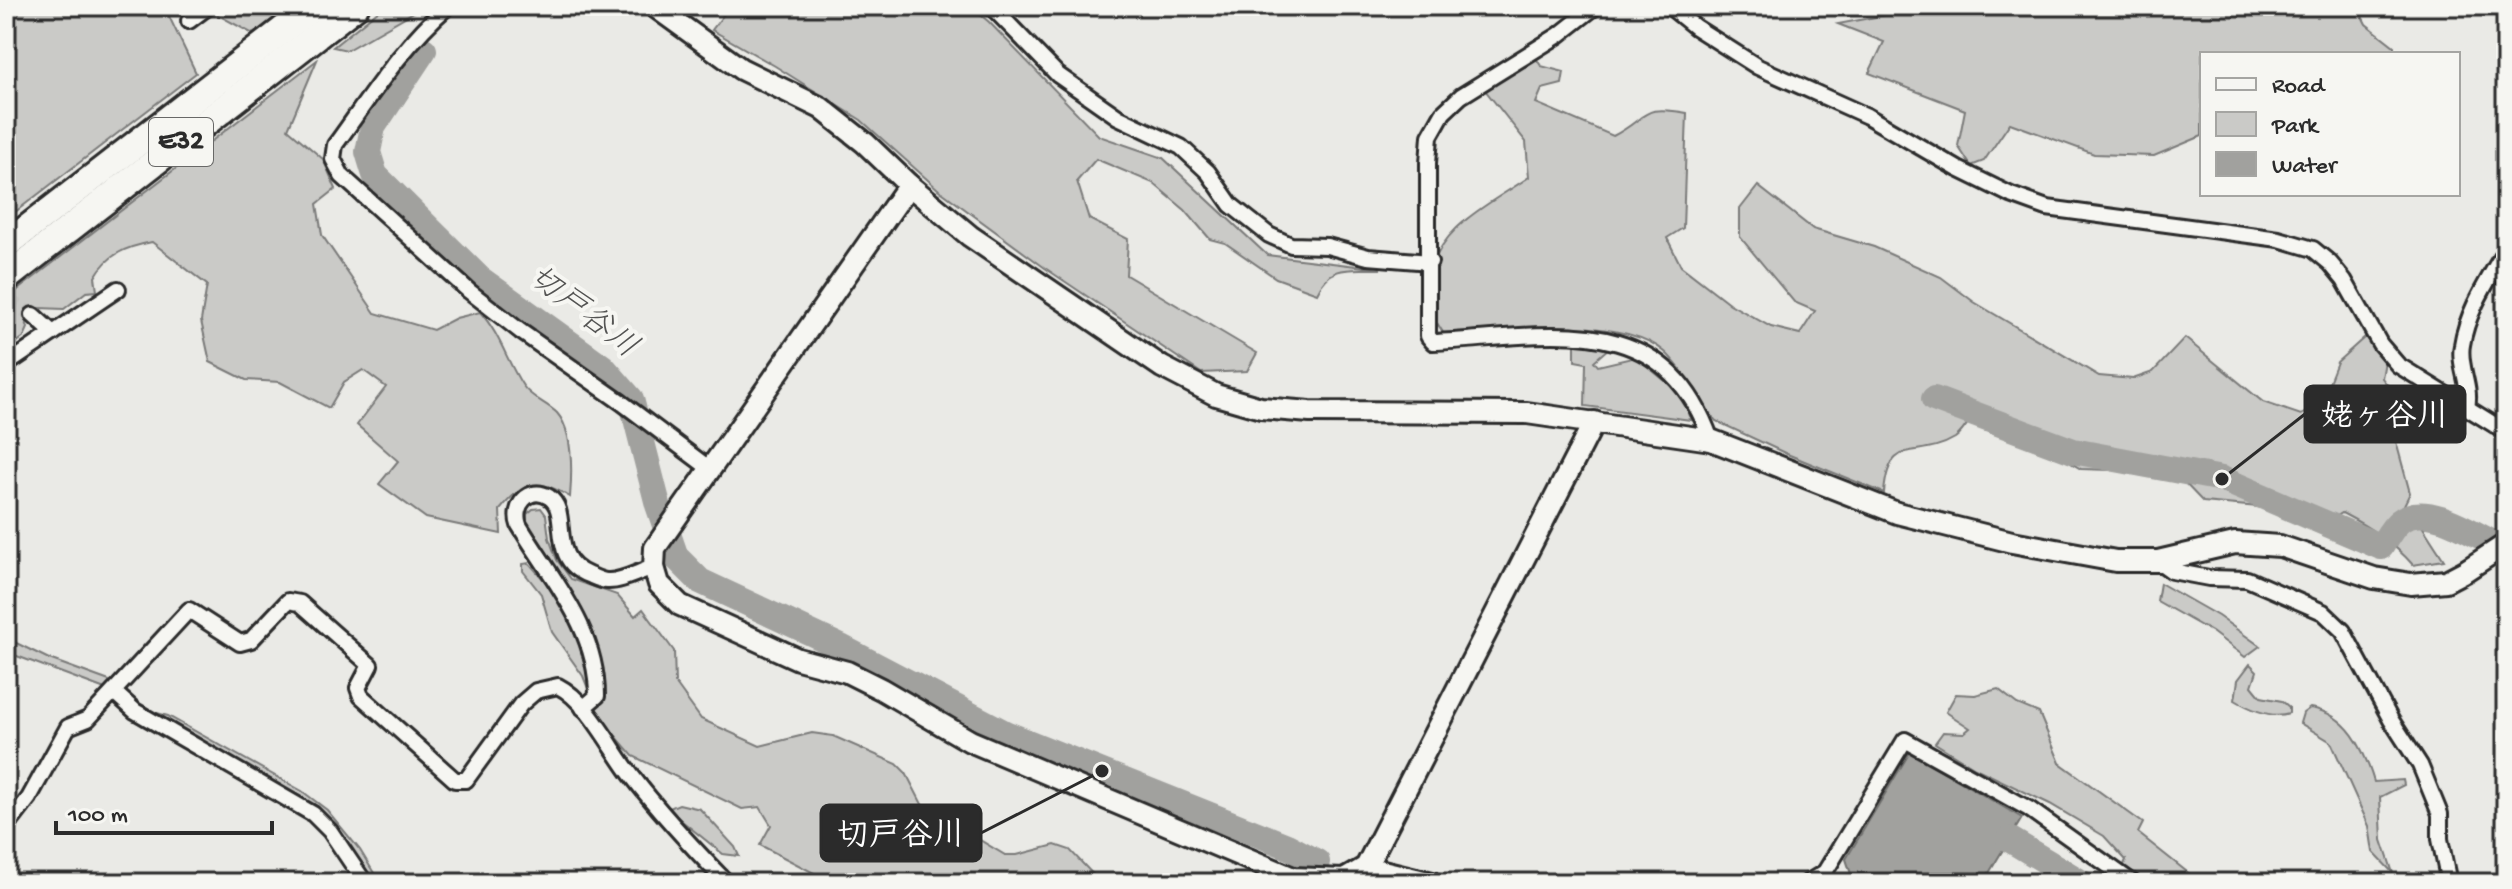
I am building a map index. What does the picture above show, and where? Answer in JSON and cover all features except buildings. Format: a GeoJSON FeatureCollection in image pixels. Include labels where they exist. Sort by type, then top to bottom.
{"type":"FeatureCollection","features":[{"type":"Feature","properties":{"kind":"highway","name":"E32"},"geometry":{"type":"LineString","coordinates":[[6,245],[314,6]]}},
{"type":"Feature","properties":{"kind":"highway","name":"E32"},"geometry":{"type":"LineString","coordinates":[[6,278],[355,6]]}},
{"type":"Feature","properties":{"kind":"street"},"geometry":{"type":"LineString","coordinates":[[189,21],[209,6]]}},
{"type":"Feature","properties":{"kind":"street"},"geometry":{"type":"LineString","coordinates":[[448,6],[426,25],[403,53],[335,145],[333,159],[342,176],[469,291],[710,469]]}},
{"type":"Feature","properties":{"kind":"street"},"geometry":{"type":"LineString","coordinates":[[654,6],[741,69],[821,108],[970,236],[1162,367],[1216,395],[1261,408],[1310,412],[1527,413],[1711,440],[1897,513],[2012,542],[2116,561],[2158,561],[2235,543],[2280,546],[2374,578],[2411,584],[2446,581],[2506,544]]}},
{"type":"Feature","properties":{"kind":"street"},"geometry":{"type":"LineString","coordinates":[[991,6],[1058,75],[1118,117],[1181,147],[1208,172],[1231,205],[1269,235],[1291,245],[1327,246],[1368,257],[1430,262]]}},
{"type":"Feature","properties":{"kind":"street"},"geometry":{"type":"LineString","coordinates":[[1596,6],[1559,35],[1472,89],[1443,113],[1430,136],[1428,336],[1433,342],[1573,335],[1612,340],[1644,351],[1682,383],[1703,417],[1711,440]]}},
{"type":"Feature","properties":{"kind":"street"},"geometry":{"type":"LineString","coordinates":[[1669,6],[1695,27],[1758,67],[1867,116],[1958,169],[2011,195],[2047,208],[2279,239],[2313,249],[2344,280],[2380,344],[2398,365],[2506,432]]}},
{"type":"Feature","properties":{"kind":"street"},"geometry":{"type":"LineString","coordinates":[[909,185],[655,548],[654,567],[659,584],[680,605],[798,659],[847,672],[970,741],[1293,878],[1309,882],[1344,880],[1366,867],[1594,422]]}},
{"type":"Feature","properties":{"kind":"street"},"geometry":{"type":"LineString","coordinates":[[2467,407],[2469,399],[2461,363],[2462,344],[2479,296],[2506,249]]}},
{"type":"Feature","properties":{"kind":"street"},"geometry":{"type":"LineString","coordinates":[[6,365],[118,289]]}},
{"type":"Feature","properties":{"kind":"street"},"geometry":{"type":"LineString","coordinates":[[33,315],[53,333]]}},
{"type":"Feature","properties":{"kind":"street"},"geometry":{"type":"LineString","coordinates":[[583,708],[597,696],[597,672],[586,636],[570,602],[519,525],[518,506],[533,494],[552,500],[559,511],[564,551],[583,573],[606,582],[654,567]]}},
{"type":"Feature","properties":{"kind":"street"},"geometry":{"type":"LineString","coordinates":[[2158,561],[2172,571],[2209,578],[2247,579],[2323,612],[2343,631],[2391,720],[2420,765],[2440,814],[2440,839],[2449,883]]}},
{"type":"Feature","properties":{"kind":"street"},"geometry":{"type":"LineString","coordinates":[[6,828],[29,798],[68,727],[88,719],[189,610],[240,643],[251,640],[288,601],[300,603],[370,665],[358,688],[361,696],[455,780],[466,780],[521,704],[536,691],[558,686],[567,690],[687,843],[727,883]]}},
{"type":"Feature","properties":{"kind":"street"},"geometry":{"type":"LineString","coordinates":[[114,692],[135,711],[313,814],[330,831],[365,883]]}},
{"type":"Feature","properties":{"kind":"street"},"geometry":{"type":"LineString","coordinates":[[1807,883],[1825,872],[1905,740],[2029,809],[2133,883]]}},
{"type":"Feature","properties":{"kind":"street"},"geometry":{"type":"LineString","coordinates":[[1366,867],[1432,883]]}},
{"type":"Feature","properties":{"kind":"green space"},"geometry":{"type":"Polygon","coordinates":[[[6,6],[141,6],[168,14],[196,73],[6,219],[6,6]]]}},
{"type":"Feature","properties":{"kind":"green space"},"geometry":{"type":"Polygon","coordinates":[[[227,6],[290,6],[253,34],[216,14],[227,6]]]}},
{"type":"Feature","properties":{"kind":"green space"},"geometry":{"type":"Polygon","coordinates":[[[384,6],[424,6],[347,50],[333,47],[384,6]]]}},
{"type":"Feature","properties":{"kind":"green space"},"geometry":{"type":"Polygon","coordinates":[[[724,6],[970,6],[1099,136],[1163,158],[1267,255],[1381,269],[1335,272],[1317,293],[1276,278],[1225,243],[1210,239],[1185,210],[1153,183],[1096,159],[1077,181],[1089,219],[1128,239],[1126,275],[1257,353],[1247,371],[1201,373],[1045,268],[939,190],[861,120],[712,30],[727,10],[724,6]]]}},
{"type":"Feature","properties":{"kind":"green space"},"geometry":{"type":"Polygon","coordinates":[[[1897,6],[2357,6],[2366,24],[2394,46],[2394,52],[2200,52],[2200,137],[2154,156],[2094,154],[2010,123],[1984,161],[1971,166],[1958,146],[1965,110],[1869,73],[1884,42],[1838,24],[1891,14],[1897,6]]]}},
{"type":"Feature","properties":{"kind":"green space"},"geometry":{"type":"Polygon","coordinates":[[[1536,58],[1541,66],[1564,72],[1562,84],[1542,89],[1536,103],[1613,136],[1652,111],[1687,113],[1683,228],[1667,238],[1681,266],[1730,304],[1771,327],[1800,334],[1815,311],[1794,302],[1740,237],[1740,209],[1758,186],[1813,229],[1874,247],[1941,277],[1974,302],[2099,376],[2133,379],[2153,372],[2185,338],[2263,402],[2301,415],[2320,405],[2337,362],[2365,337],[2385,361],[2382,378],[2392,391],[2389,416],[2410,493],[2403,507],[2422,526],[2444,560],[2413,565],[2380,536],[2342,513],[2331,520],[2270,508],[2203,502],[2181,479],[2139,471],[2081,469],[1978,408],[1955,438],[1941,445],[1899,455],[1887,474],[1884,493],[1716,421],[1697,397],[1687,405],[1691,420],[1585,406],[1586,363],[1575,361],[1575,342],[1610,347],[1594,361],[1598,366],[1636,357],[1676,390],[1689,380],[1665,352],[1645,340],[1620,332],[1559,326],[1444,334],[1434,318],[1437,255],[1444,242],[1465,220],[1529,177],[1526,142],[1485,90],[1536,58]]]}},
{"type":"Feature","properties":{"kind":"green space"},"geometry":{"type":"Polygon","coordinates":[[[317,60],[288,129],[323,159],[336,189],[317,204],[322,235],[375,313],[433,330],[456,318],[480,312],[493,329],[523,386],[563,421],[571,453],[570,497],[540,485],[525,487],[500,510],[501,534],[426,518],[379,484],[398,461],[357,425],[386,387],[363,370],[344,382],[329,408],[280,382],[246,380],[210,362],[201,321],[207,285],[152,242],[126,249],[112,257],[95,277],[97,291],[86,292],[64,309],[39,308],[25,319],[28,328],[24,337],[6,350],[6,299],[317,60]]]}},
{"type":"Feature","properties":{"kind":"green space"},"geometry":{"type":"Polygon","coordinates":[[[541,508],[546,515],[549,538],[557,560],[571,579],[617,595],[635,616],[643,609],[674,651],[675,683],[701,719],[760,746],[812,733],[833,736],[897,764],[906,773],[926,812],[1005,855],[1055,845],[1070,850],[1101,883],[833,883],[760,845],[771,825],[760,807],[742,809],[633,756],[598,713],[583,676],[552,632],[541,594],[523,571],[523,564],[529,563],[551,588],[567,588],[527,523],[527,514],[541,508]]]}},
{"type":"Feature","properties":{"kind":"green space"},"geometry":{"type":"Polygon","coordinates":[[[2160,583],[2218,616],[2260,646],[2245,657],[2212,632],[2157,601],[2160,583]]]}},
{"type":"Feature","properties":{"kind":"green space"},"geometry":{"type":"Polygon","coordinates":[[[6,638],[49,659],[112,682],[105,689],[6,652],[6,638]]]}},
{"type":"Feature","properties":{"kind":"green space"},"geometry":{"type":"Polygon","coordinates":[[[2250,664],[2257,671],[2252,686],[2261,697],[2282,701],[2289,707],[2289,713],[2268,714],[2235,700],[2238,680],[2250,664]]]}},
{"type":"Feature","properties":{"kind":"green space"},"geometry":{"type":"Polygon","coordinates":[[[1998,689],[2017,704],[2039,713],[2060,763],[2143,823],[2138,833],[2201,883],[2160,882],[2142,878],[2123,867],[2126,860],[2104,836],[2050,804],[1975,768],[1935,743],[1943,732],[1964,733],[1970,728],[1946,712],[1956,694],[1975,695],[1998,689]]]}},
{"type":"Feature","properties":{"kind":"green space"},"geometry":{"type":"Polygon","coordinates":[[[2310,708],[2335,717],[2344,725],[2365,757],[2374,782],[2403,780],[2404,785],[2380,797],[2382,840],[2393,873],[2373,852],[2369,826],[2331,742],[2300,723],[2303,713],[2310,708]]]}},
{"type":"Feature","properties":{"kind":"green space"},"geometry":{"type":"Polygon","coordinates":[[[157,713],[168,716],[302,791],[327,810],[360,850],[380,883],[371,883],[339,833],[157,718],[157,713]]]}},
{"type":"Feature","properties":{"kind":"green space"},"geometry":{"type":"Polygon","coordinates":[[[679,804],[700,809],[735,847],[739,856],[723,854],[667,809],[679,804]]]}},
{"type":"Feature","properties":{"kind":"water"},"geometry":{"type":"Polygon","coordinates":[[[1910,752],[2022,818],[1983,883],[1854,883],[1846,859],[1910,752]]]}},
{"type":"Feature","properties":{"kind":"waterway"},"geometry":{"type":"LineString","coordinates":[[165,6],[181,14],[194,6]]}},
{"type":"Feature","properties":{"kind":"waterway"},"geometry":{"type":"LineString","coordinates":[[421,6],[425,12]]}},
{"type":"Feature","properties":{"kind":"waterway","name":"切戸谷川"},"geometry":{"type":"LineString","coordinates":[[424,50],[373,127],[368,152],[375,175],[479,278],[603,367],[631,399],[658,505],[676,557],[700,581],[841,647],[1005,733],[1287,846],[1317,862]]}},
{"type":"Feature","properties":{"kind":"waterway"},"geometry":{"type":"LineString","coordinates":[[1934,399],[2073,451],[2222,479],[2381,547],[2400,521],[2411,515],[2424,515],[2439,517],[2506,550]]}},
{"type":"Feature","properties":{"kind":"waterway","name":"切戸谷川"},"geometry":{"type":"LineString","coordinates":[[2009,839],[2082,883]]}},
{"type":"Feature","properties":{"kind":"tunnel"},"geometry":{"type":"LineString","coordinates":[[6,299],[33,315]]}},
{"type":"Feature","properties":{"kind":"place","name":"姥ヶ谷川"},"geometry":{"type":"Point","coordinates":[2222,479]}},
{"type":"Feature","properties":{"kind":"place","name":"切戸谷川"},"geometry":{"type":"Point","coordinates":[1102,771]}}]}
